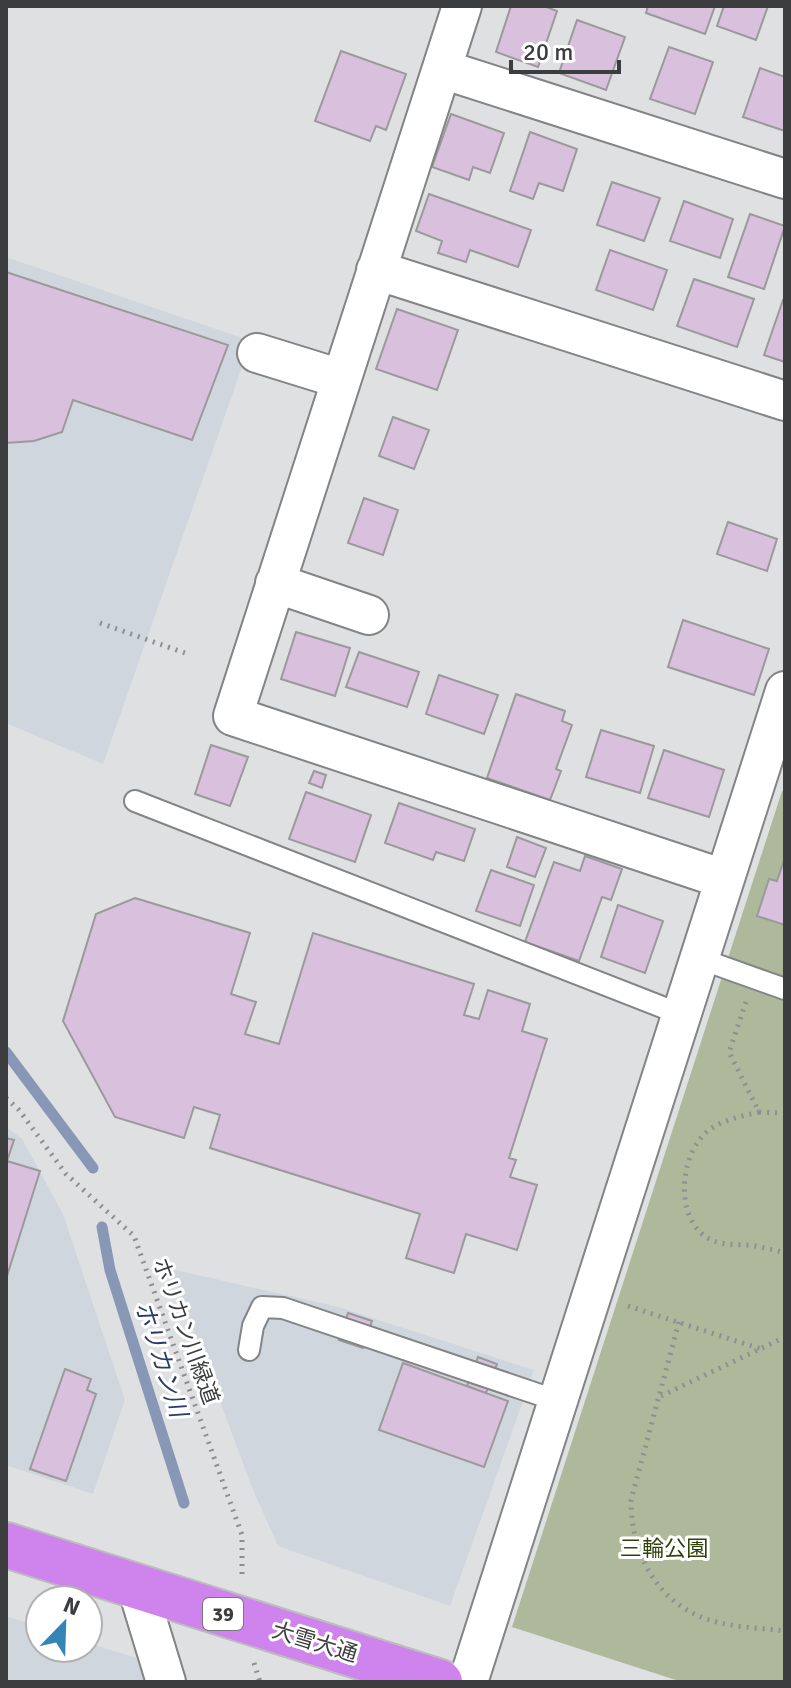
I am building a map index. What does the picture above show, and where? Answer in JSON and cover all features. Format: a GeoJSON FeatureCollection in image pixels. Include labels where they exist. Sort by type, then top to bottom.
{"type":"FeatureCollection","features":[{"type":"Feature","properties":{"kind":"highway","name":"大雪大通"},"geometry":{"type":"LineString","coordinates":[[6,1545],[440,1682]]}},
{"type":"Feature","properties":{"kind":"street"},"geometry":{"type":"LineString","coordinates":[[462,6],[233,716],[724,879]]}},
{"type":"Feature","properties":{"kind":"street"},"geometry":{"type":"LineString","coordinates":[[442,69],[785,179]]}},
{"type":"Feature","properties":{"kind":"street"},"geometry":{"type":"LineString","coordinates":[[376,270],[785,401]]}},
{"type":"Feature","properties":{"kind":"street"},"geometry":{"type":"LineString","coordinates":[[257,353],[341,379]]}},
{"type":"Feature","properties":{"kind":"street"},"geometry":{"type":"LineString","coordinates":[[275,583],[369,615]]}},
{"type":"Feature","properties":{"kind":"street"},"geometry":{"type":"LineString","coordinates":[[468,1682],[785,691]]}},
{"type":"Feature","properties":{"kind":"street"},"geometry":{"type":"LineString","coordinates":[[137,1587],[166,1682]]}},
{"type":"Feature","properties":{"kind":"lane"},"geometry":{"type":"LineString","coordinates":[[135,801],[680,1014]]}},
{"type":"Feature","properties":{"kind":"lane"},"geometry":{"type":"LineString","coordinates":[[698,958],[785,989]]}},
{"type":"Feature","properties":{"kind":"lane"},"geometry":{"type":"LineString","coordinates":[[249,1350],[253,1326],[262,1307],[283,1308],[558,1401]]}},
{"type":"Feature","properties":{"kind":"path"},"geometry":{"type":"LineString","coordinates":[[100,623],[185,653]]}},
{"type":"Feature","properties":{"kind":"path"},"geometry":{"type":"LineString","coordinates":[[754,978],[729,1052],[759,1112]]}},
{"type":"Feature","properties":{"kind":"path","name":"ホリカン川緑道"},"geometry":{"type":"LineString","coordinates":[[6,1098],[19,1110],[66,1174],[134,1236],[242,1535],[242,1620]]}},
{"type":"Feature","properties":{"kind":"path"},"geometry":{"type":"LineString","coordinates":[[785,1113],[759,1112],[710,1129],[698,1142],[686,1165],[686,1201],[693,1223],[704,1236],[719,1244],[754,1246],[785,1253]]}},
{"type":"Feature","properties":{"kind":"path"},"geometry":{"type":"LineString","coordinates":[[592,1295],[761,1349]]}},
{"type":"Feature","properties":{"kind":"path"},"geometry":{"type":"LineString","coordinates":[[679,1322],[631,1500],[631,1527],[641,1560],[655,1582],[684,1607],[715,1622],[785,1631]]}},
{"type":"Feature","properties":{"kind":"path"},"geometry":{"type":"LineString","coordinates":[[660,1397],[785,1337]]}},
{"type":"Feature","properties":{"kind":"shaded area"},"geometry":{"type":"Polygon","coordinates":[[[6,257],[251,341],[103,764],[6,723],[6,257]]]}},
{"type":"Feature","properties":{"kind":"shaded area"},"geometry":{"type":"Polygon","coordinates":[[[6,1127],[22,1139],[63,1214],[125,1400],[93,1494],[6,1465],[6,1127]]]}},
{"type":"Feature","properties":{"kind":"shaded area"},"geometry":{"type":"Polygon","coordinates":[[[171,1269],[335,1306],[534,1370],[450,1606],[278,1546],[251,1485],[171,1269]]]}},
{"type":"Feature","properties":{"kind":"shaded area"},"geometry":{"type":"Polygon","coordinates":[[[6,1616],[24,1622],[24,1664],[104,1664],[104,1648],[139,1659],[146,1682],[6,1682],[6,1616]]]}},
{"type":"Feature","properties":{"kind":"green space","name":"三輪公園"},"geometry":{"type":"Polygon","coordinates":[[[782,791],[785,792],[785,1682],[682,1682],[512,1627],[782,791]]]}},
{"type":"Feature","properties":{"kind":"building"},"geometry":{"type":"Polygon","coordinates":[[[511,6],[544,6],[557,11],[538,67],[496,52],[511,6]]]}},
{"type":"Feature","properties":{"kind":"building"},"geometry":{"type":"Polygon","coordinates":[[[648,6],[715,6],[705,34],[646,13],[648,6]]]}},
{"type":"Feature","properties":{"kind":"building"},"geometry":{"type":"Polygon","coordinates":[[[724,6],[768,6],[756,40],[717,26],[724,6]]]}},
{"type":"Feature","properties":{"kind":"building"},"geometry":{"type":"Polygon","coordinates":[[[577,20],[625,37],[606,90],[559,73],[577,20]]]}},
{"type":"Feature","properties":{"kind":"building"},"geometry":{"type":"Polygon","coordinates":[[[669,47],[713,62],[695,114],[650,99],[669,47]]]}},
{"type":"Feature","properties":{"kind":"building"},"geometry":{"type":"Polygon","coordinates":[[[341,51],[406,74],[386,130],[376,126],[370,141],[315,121],[341,51]]]}},
{"type":"Feature","properties":{"kind":"building"},"geometry":{"type":"Polygon","coordinates":[[[760,68],[785,77],[785,131],[743,117],[760,68]]]}},
{"type":"Feature","properties":{"kind":"building"},"geometry":{"type":"Polygon","coordinates":[[[451,114],[504,133],[490,173],[473,167],[469,180],[432,167],[451,114]]]}},
{"type":"Feature","properties":{"kind":"building"},"geometry":{"type":"Polygon","coordinates":[[[530,132],[577,149],[563,191],[539,183],[533,199],[510,191],[530,132]]]}},
{"type":"Feature","properties":{"kind":"building"},"geometry":{"type":"Polygon","coordinates":[[[612,182],[660,198],[644,241],[597,225],[612,182]]]}},
{"type":"Feature","properties":{"kind":"building"},"geometry":{"type":"Polygon","coordinates":[[[429,194],[531,230],[518,267],[470,250],[466,262],[438,253],[442,241],[416,231],[429,194]]]}},
{"type":"Feature","properties":{"kind":"building"},"geometry":{"type":"Polygon","coordinates":[[[684,201],[733,219],[720,258],[670,241],[684,201]]]}},
{"type":"Feature","properties":{"kind":"building"},"geometry":{"type":"Polygon","coordinates":[[[750,214],[785,226],[764,289],[728,277],[750,214]]]}},
{"type":"Feature","properties":{"kind":"building"},"geometry":{"type":"Polygon","coordinates":[[[610,250],[667,270],[653,310],[596,290],[610,250]]]}},
{"type":"Feature","properties":{"kind":"building"},"geometry":{"type":"Polygon","coordinates":[[[6,272],[228,345],[192,440],[73,400],[62,432],[34,441],[6,443],[6,272]]]}},
{"type":"Feature","properties":{"kind":"building"},"geometry":{"type":"Polygon","coordinates":[[[694,279],[754,299],[737,347],[677,326],[694,279]]]}},
{"type":"Feature","properties":{"kind":"building"},"geometry":{"type":"Polygon","coordinates":[[[785,301],[785,362],[764,355],[785,301]]]}},
{"type":"Feature","properties":{"kind":"building"},"geometry":{"type":"Polygon","coordinates":[[[397,309],[458,330],[437,390],[376,369],[397,309]]]}},
{"type":"Feature","properties":{"kind":"building"},"geometry":{"type":"Polygon","coordinates":[[[393,417],[429,430],[414,469],[379,456],[393,417]]]}},
{"type":"Feature","properties":{"kind":"building"},"geometry":{"type":"Polygon","coordinates":[[[364,498],[398,510],[383,555],[348,543],[364,498]]]}},
{"type":"Feature","properties":{"kind":"building"},"geometry":{"type":"Polygon","coordinates":[[[728,522],[777,539],[767,571],[717,554],[728,522]]]}},
{"type":"Feature","properties":{"kind":"building"},"geometry":{"type":"Polygon","coordinates":[[[683,620],[769,649],[754,695],[668,667],[683,620]]]}},
{"type":"Feature","properties":{"kind":"building"},"geometry":{"type":"Polygon","coordinates":[[[296,632],[350,648],[335,696],[281,679],[296,632]]]}},
{"type":"Feature","properties":{"kind":"building"},"geometry":{"type":"Polygon","coordinates":[[[359,652],[419,672],[407,707],[346,687],[359,652]]]}},
{"type":"Feature","properties":{"kind":"building"},"geometry":{"type":"Polygon","coordinates":[[[439,675],[498,695],[484,734],[426,714],[439,675]]]}},
{"type":"Feature","properties":{"kind":"building"},"geometry":{"type":"Polygon","coordinates":[[[516,694],[565,711],[562,721],[572,725],[556,769],[561,771],[550,800],[487,778],[516,694]]]}},
{"type":"Feature","properties":{"kind":"building"},"geometry":{"type":"Polygon","coordinates":[[[601,730],[654,746],[640,793],[586,777],[601,730]]]}},
{"type":"Feature","properties":{"kind":"building"},"geometry":{"type":"Polygon","coordinates":[[[211,745],[248,757],[230,806],[195,794],[211,745]]]}},
{"type":"Feature","properties":{"kind":"building"},"geometry":{"type":"Polygon","coordinates":[[[664,750],[724,770],[709,817],[648,798],[664,750]]]}},
{"type":"Feature","properties":{"kind":"building"},"geometry":{"type":"Polygon","coordinates":[[[314,771],[326,775],[322,788],[309,783],[314,771]]]}},
{"type":"Feature","properties":{"kind":"building"},"geometry":{"type":"Polygon","coordinates":[[[306,792],[371,815],[355,862],[289,839],[306,792]]]}},
{"type":"Feature","properties":{"kind":"building"},"geometry":{"type":"Polygon","coordinates":[[[399,803],[475,829],[464,861],[436,852],[433,860],[385,843],[399,803]]]}},
{"type":"Feature","properties":{"kind":"building"},"geometry":{"type":"Polygon","coordinates":[[[517,837],[546,848],[535,877],[507,867],[517,837]]]}},
{"type":"Feature","properties":{"kind":"building"},"geometry":{"type":"Polygon","coordinates":[[[585,856],[622,869],[611,900],[602,897],[579,961],[525,942],[554,862],[580,871],[585,856]]]}},
{"type":"Feature","properties":{"kind":"building"},"geometry":{"type":"Polygon","coordinates":[[[785,857],[785,925],[757,916],[769,879],[777,881],[785,857]]]}},
{"type":"Feature","properties":{"kind":"building"},"geometry":{"type":"Polygon","coordinates":[[[491,870],[534,885],[520,926],[476,911],[491,870]]]}},
{"type":"Feature","properties":{"kind":"building"},"geometry":{"type":"Polygon","coordinates":[[[135,898],[250,933],[231,994],[256,1002],[245,1034],[279,1044],[313,933],[474,984],[464,1015],[479,1019],[488,990],[530,1004],[522,1031],[547,1039],[509,1158],[516,1160],[510,1177],[537,1185],[517,1250],[466,1234],[454,1273],[406,1258],[420,1214],[210,1148],[220,1115],[194,1107],[184,1138],[115,1117],[63,1021],[96,914],[135,898]]]}},
{"type":"Feature","properties":{"kind":"building"},"geometry":{"type":"Polygon","coordinates":[[[618,905],[663,921],[645,973],[601,957],[618,905]]]}},
{"type":"Feature","properties":{"kind":"building"},"geometry":{"type":"Polygon","coordinates":[[[6,1138],[14,1140],[7,1161],[40,1171],[7,1276],[6,1138]]]}},
{"type":"Feature","properties":{"kind":"building"},"geometry":{"type":"Polygon","coordinates":[[[348,1313],[372,1321],[363,1348],[339,1340],[348,1313]]]}},
{"type":"Feature","properties":{"kind":"building"},"geometry":{"type":"Polygon","coordinates":[[[478,1357],[497,1364],[486,1393],[467,1386],[478,1357]]]}},
{"type":"Feature","properties":{"kind":"building"},"geometry":{"type":"Polygon","coordinates":[[[403,1363],[508,1401],[484,1467],[379,1430],[403,1363]]]}},
{"type":"Feature","properties":{"kind":"building"},"geometry":{"type":"Polygon","coordinates":[[[65,1369],[91,1379],[87,1390],[96,1394],[66,1481],[30,1469],[65,1369]]]}},
{"type":"Feature","properties":{"kind":"waterway","name":"ホリカン川"},"geometry":{"type":"LineString","coordinates":[[6,1052],[93,1168]]}},
{"type":"Feature","properties":{"kind":"waterway","name":"ホリカン川"},"geometry":{"type":"LineString","coordinates":[[102,1227],[110,1270],[184,1503]]}}]}
